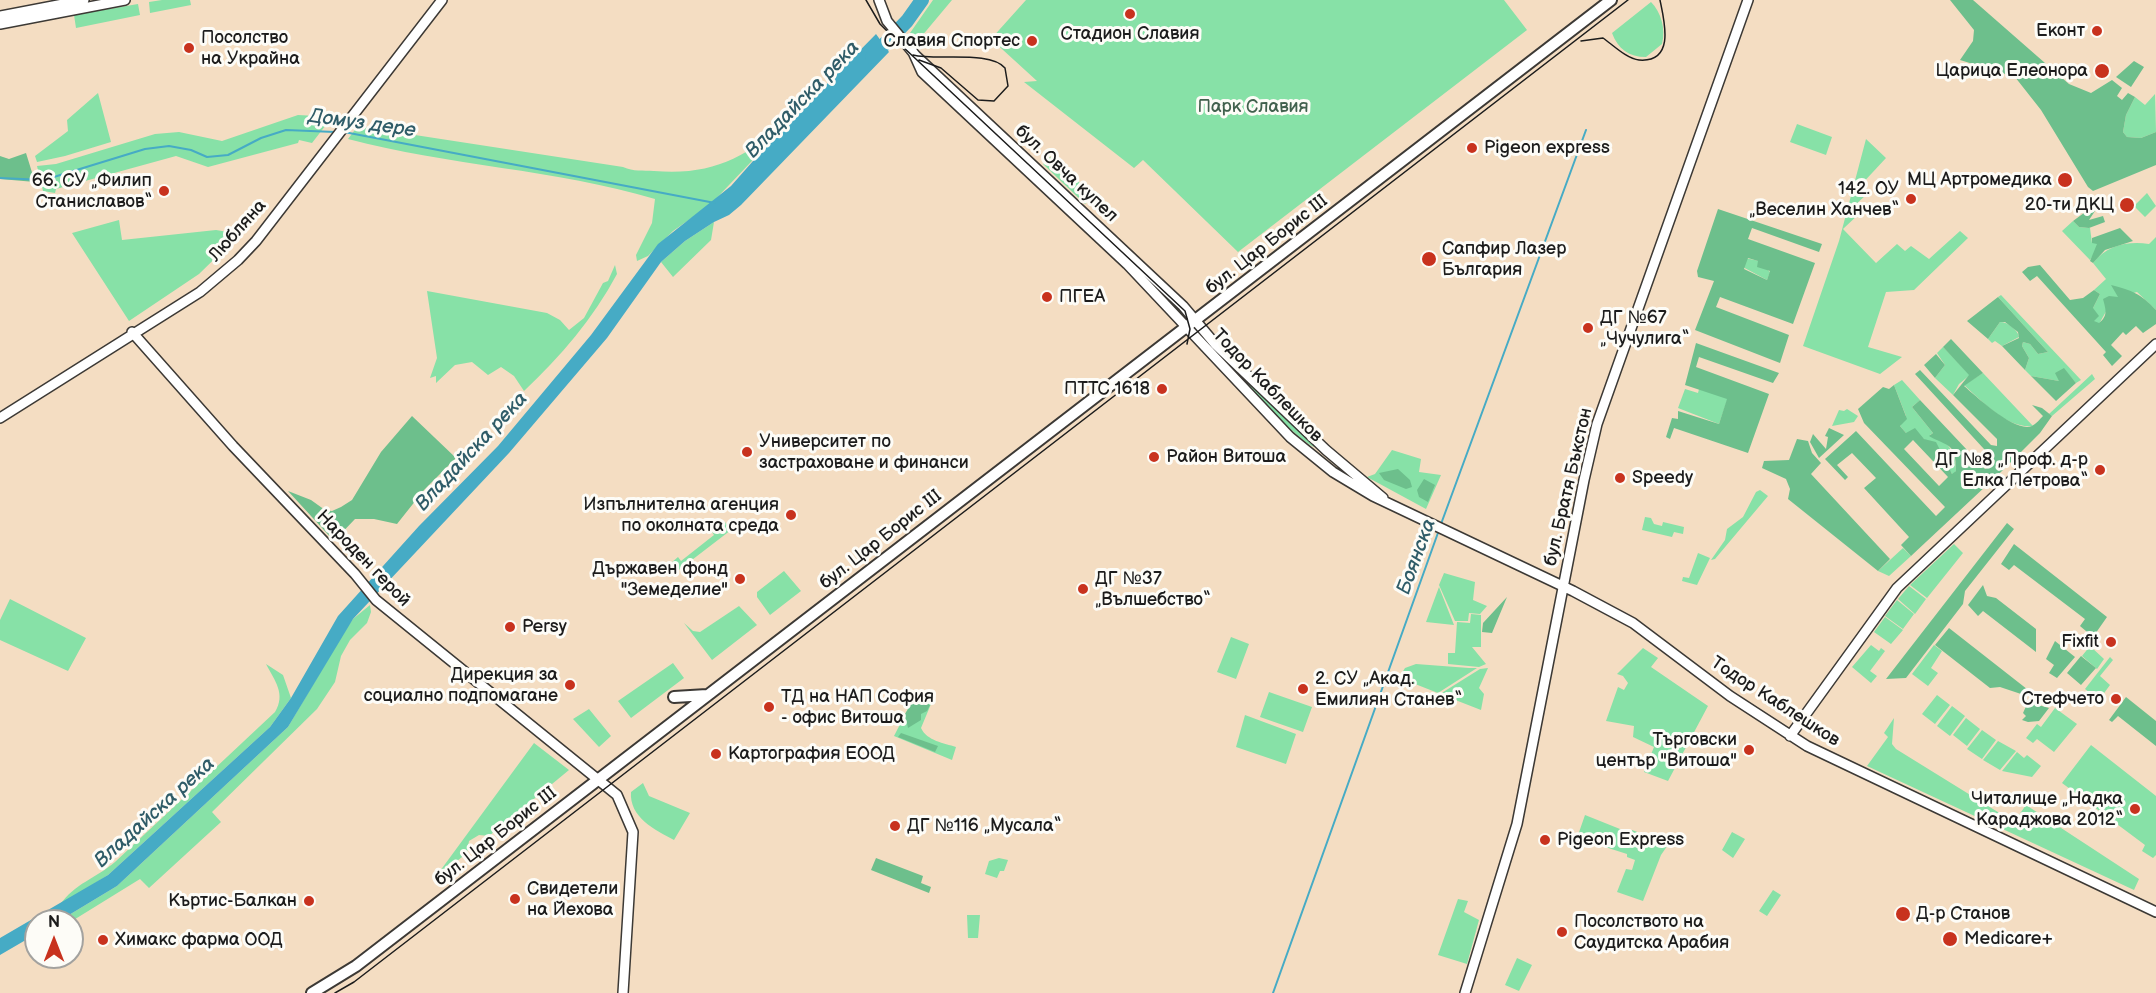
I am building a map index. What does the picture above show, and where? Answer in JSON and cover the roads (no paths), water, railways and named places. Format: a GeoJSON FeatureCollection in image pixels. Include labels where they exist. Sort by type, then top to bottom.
{"type":"FeatureCollection","features":[{"type":"Feature","properties":{"kind":"main road","name":"бул. Цар Борис III"},"geometry":{"type":"LineString","coordinates":[[312,993],[356,966],[1611,0]]}},
{"type":"Feature","properties":{"kind":"main road"},"geometry":{"type":"LineString","coordinates":[[674,697],[707,695]]}},
{"type":"Feature","properties":{"kind":"street"},"geometry":{"type":"LineString","coordinates":[[0,16],[84,0]]}},
{"type":"Feature","properties":{"kind":"street"},"geometry":{"type":"LineString","coordinates":[[0,24],[125,0]]}},
{"type":"Feature","properties":{"kind":"street","name":"Любляна"},"geometry":{"type":"LineString","coordinates":[[0,418],[132,332],[200,292],[238,260],[442,0]]}},
{"type":"Feature","properties":{"kind":"street","name":"бул. Овча купел"},"geometry":{"type":"LineString","coordinates":[[879,0],[887,21],[913,52],[922,72],[1192,323]]}},
{"type":"Feature","properties":{"kind":"street","name":"бул. Братя Бъкстон"},"geometry":{"type":"LineString","coordinates":[[1465,993],[1517,824],[1597,424],[1748,0]]}},
{"type":"Feature","properties":{"kind":"street","name":"Тодор Каблешков"},"geometry":{"type":"LineString","coordinates":[[1192,323],[1310,455],[1341,477],[1439,528],[1563,587],[1653,636],[1730,696],[1790,736],[1873,779],[2156,912]]}},
{"type":"Feature","properties":{"kind":"street","name":"Тодор Каблешков"},"geometry":{"type":"LineString","coordinates":[[1192,323],[1326,450],[1387,502]]}},
{"type":"Feature","properties":{"kind":"street","name":"Народен герой"},"geometry":{"type":"LineString","coordinates":[[132,332],[233,446],[361,581],[376,600],[599,778],[621,800],[633,832],[623,993]]}},
{"type":"Feature","properties":{"kind":"street"},"geometry":{"type":"LineString","coordinates":[[1790,736],[1897,588],[2156,344]]}},
{"type":"Feature","properties":{"kind":"water"},"geometry":{"type":"Polygon","coordinates":[[[876,34],[889,52],[741,205],[729,215],[685,241],[661,262],[607,338],[509,453],[353,619],[288,727],[117,886],[79,909],[50,909],[108,875],[270,727],[291,698],[338,616],[419,526],[498,446],[591,335],[658,244],[731,186],[768,144],[876,34]]]}},
{"type":"Feature","properties":{"kind":"water"},"geometry":{"type":"Polygon","coordinates":[[[24,924],[24,941],[0,955],[0,938],[24,924]]]}},
{"type":"Feature","properties":{"kind":"waterway","name":"Владайска река"},"geometry":{"type":"LineString","coordinates":[[872,57],[907,21],[922,0]]}},
{"type":"Feature","properties":{"kind":"waterway","name":"Домуз дере"},"geometry":{"type":"LineString","coordinates":[[0,178],[44,180],[145,149],[169,146],[191,150],[207,157],[228,155],[261,138],[286,130],[335,132]]}},
{"type":"Feature","properties":{"kind":"waterway","name":"Боянска"},"geometry":{"type":"LineString","coordinates":[[1441,524],[1586,130]]}},
{"type":"Feature","properties":{"kind":"waterway","name":"Домуз дере"},"geometry":{"type":"LineString","coordinates":[[344,132],[715,203]]}},
{"type":"Feature","properties":{"kind":"waterway","name":"Боянска"},"geometry":{"type":"LineString","coordinates":[[1273,993],[1439,530]]}},
{"type":"Feature","properties":{"kind":"tram line"},"geometry":{"type":"LineString","coordinates":[[866,0],[880,24],[902,46],[1185,311],[1190,329],[1187,344]]}},
{"type":"Feature","properties":{"kind":"tram line"},"geometry":{"type":"LineString","coordinates":[[335,993],[354,982],[1628,0]]}},
{"type":"Feature","properties":{"kind":"tram line"},"geometry":{"type":"LineString","coordinates":[[1581,41],[1603,38],[1634,59],[1651,59],[1663,48],[1665,39],[1660,0]]}},
{"type":"Feature","properties":{"kind":"tram line"},"geometry":{"type":"LineString","coordinates":[[913,55],[988,59],[1005,68],[1008,86],[994,101],[978,100],[941,68],[919,60]]}},
{"type":"Feature","properties":{"kind":"place","name":"Стадион Славия"},"geometry":{"type":"Point","coordinates":[1130,14]}},
{"type":"Feature","properties":{"kind":"place","name":"Еконт"},"geometry":{"type":"Point","coordinates":[2097,31]}},
{"type":"Feature","properties":{"kind":"place","name":"Славия Спортес"},"geometry":{"type":"Point","coordinates":[1032,41]}},
{"type":"Feature","properties":{"kind":"place","name":"Посолство на Украйна"},"geometry":{"type":"Point","coordinates":[189,48]}},
{"type":"Feature","properties":{"kind":"place","name":"Царица Елеонора"},"geometry":{"type":"Point","coordinates":[2102,71]}},
{"type":"Feature","properties":{"kind":"place","name":"Pigeon express"},"geometry":{"type":"Point","coordinates":[1472,148]}},
{"type":"Feature","properties":{"kind":"place","name":"МЦ Артромедика"},"geometry":{"type":"Point","coordinates":[2065,180]}},
{"type":"Feature","properties":{"kind":"place","name":"66. СУ „Филип Станиславов“"},"geometry":{"type":"Point","coordinates":[164,191]}},
{"type":"Feature","properties":{"kind":"place","name":"142. ОУ „Веселин Ханчев“"},"geometry":{"type":"Point","coordinates":[1911,199]}},
{"type":"Feature","properties":{"kind":"place","name":"20-ти ДКЦ"},"geometry":{"type":"Point","coordinates":[2127,205]}},
{"type":"Feature","properties":{"kind":"place","name":"Сапфир Лазер България"},"geometry":{"type":"Point","coordinates":[1429,259]}},
{"type":"Feature","properties":{"kind":"place","name":"ПГЕА"},"geometry":{"type":"Point","coordinates":[1047,297]}},
{"type":"Feature","properties":{"kind":"place","name":"ДГ №67 „Чучулига“"},"geometry":{"type":"Point","coordinates":[1588,328]}},
{"type":"Feature","properties":{"kind":"place","name":"ПТТС 1618"},"geometry":{"type":"Point","coordinates":[1162,389]}},
{"type":"Feature","properties":{"kind":"place","name":"Университет по застраховане и финанси"},"geometry":{"type":"Point","coordinates":[747,452]}},
{"type":"Feature","properties":{"kind":"place","name":"Район Витоша"},"geometry":{"type":"Point","coordinates":[1154,457]}},
{"type":"Feature","properties":{"kind":"place","name":"ДГ №8 „Проф. д-р Елка Петрова“"},"geometry":{"type":"Point","coordinates":[2100,470]}},
{"type":"Feature","properties":{"kind":"place","name":"Speedy"},"geometry":{"type":"Point","coordinates":[1620,478]}},
{"type":"Feature","properties":{"kind":"place","name":"Изпълнителна агенция по околната среда"},"geometry":{"type":"Point","coordinates":[791,515]}},
{"type":"Feature","properties":{"kind":"place","name":"Държавен фонд \"Земеделие\""},"geometry":{"type":"Point","coordinates":[740,579]}},
{"type":"Feature","properties":{"kind":"place","name":"ДГ №37 „Вълшебство“"},"geometry":{"type":"Point","coordinates":[1083,589]}},
{"type":"Feature","properties":{"kind":"place","name":"Persy"},"geometry":{"type":"Point","coordinates":[510,627]}},
{"type":"Feature","properties":{"kind":"place","name":"Fixfit"},"geometry":{"type":"Point","coordinates":[2111,642]}},
{"type":"Feature","properties":{"kind":"place","name":"Дирекция за социално подпомагане"},"geometry":{"type":"Point","coordinates":[570,685]}},
{"type":"Feature","properties":{"kind":"place","name":"2. СУ „Акад. Емилиян Станев“"},"geometry":{"type":"Point","coordinates":[1303,689]}},
{"type":"Feature","properties":{"kind":"place","name":"Стефчето"},"geometry":{"type":"Point","coordinates":[2116,699]}},
{"type":"Feature","properties":{"kind":"place","name":"ТД на НАП София - офис Витоша"},"geometry":{"type":"Point","coordinates":[769,707]}},
{"type":"Feature","properties":{"kind":"place","name":"Търговски център \"Витоша\""},"geometry":{"type":"Point","coordinates":[1749,750]}},
{"type":"Feature","properties":{"kind":"place","name":"Картография ЕООД"},"geometry":{"type":"Point","coordinates":[716,754]}},
{"type":"Feature","properties":{"kind":"place","name":"Читалище „Надка Караджова 2012“"},"geometry":{"type":"Point","coordinates":[2135,809]}},
{"type":"Feature","properties":{"kind":"place","name":"ДГ №116 „Мусала“"},"geometry":{"type":"Point","coordinates":[895,826]}},
{"type":"Feature","properties":{"kind":"place","name":"Pigeon Express"},"geometry":{"type":"Point","coordinates":[1545,840]}},
{"type":"Feature","properties":{"kind":"place","name":"Свидетели на Йехова"},"geometry":{"type":"Point","coordinates":[515,899]}},
{"type":"Feature","properties":{"kind":"place","name":"Къртис-Балкан"},"geometry":{"type":"Point","coordinates":[309,901]}},
{"type":"Feature","properties":{"kind":"place","name":"Д-р Станов"},"geometry":{"type":"Point","coordinates":[1903,914]}},
{"type":"Feature","properties":{"kind":"place","name":"Посолството на Саудитска Арабия"},"geometry":{"type":"Point","coordinates":[1562,932]}},
{"type":"Feature","properties":{"kind":"place","name":"Medicare+"},"geometry":{"type":"Point","coordinates":[1950,939]}},
{"type":"Feature","properties":{"kind":"place","name":"Химакс фарма ООД"},"geometry":{"type":"Point","coordinates":[103,940]}},
{"type":"Feature","properties":{"kind":"park label","name":"Парк Славия"},"geometry":{"type":"Point","coordinates":[1253,107]}}]}
